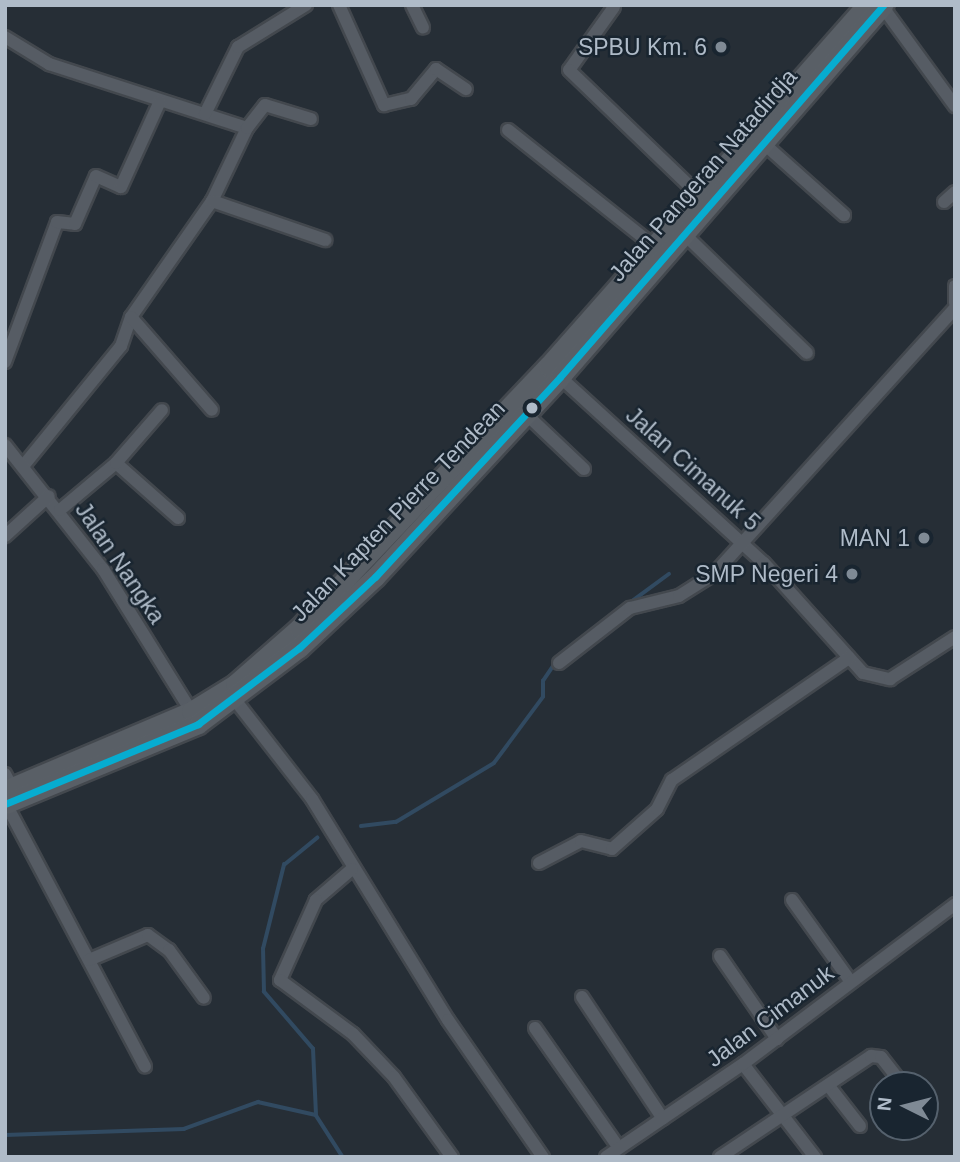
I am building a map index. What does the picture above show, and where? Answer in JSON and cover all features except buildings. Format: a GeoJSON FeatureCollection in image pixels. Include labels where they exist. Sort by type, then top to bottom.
{"type":"FeatureCollection","features":[{"type":"Feature","properties":{"kind":"main road","name":"Jalan Pangeran Natadirdja"},"geometry":{"type":"LineString","coordinates":[[554,372],[654,246],[679,229],[698,194],[866,5]]}},
{"type":"Feature","properties":{"kind":"main road","name":"Jalan Pangeran Natadirdja"},"geometry":{"type":"LineString","coordinates":[[554,372],[679,229],[762,142],[883,6]]}},
{"type":"Feature","properties":{"kind":"main road","name":"Jalan Kapten Pierre Tendean"},"geometry":{"type":"LineString","coordinates":[[7,792],[191,711],[235,684],[299,628],[526,414],[554,372]]}},
{"type":"Feature","properties":{"kind":"main road","name":"Jalan Kapten Pierre Tendean"},"geometry":{"type":"LineString","coordinates":[[7,792],[152,745],[234,700],[375,577],[436,496],[554,372]]}},
{"type":"Feature","properties":{"kind":"street"},"geometry":{"type":"LineString","coordinates":[[205,114],[238,47],[306,5]]}},
{"type":"Feature","properties":{"kind":"street"},"geometry":{"type":"LineString","coordinates":[[339,5],[384,105],[411,99],[436,69],[466,89]]}},
{"type":"Feature","properties":{"kind":"street"},"geometry":{"type":"LineString","coordinates":[[412,5],[423,28]]}},
{"type":"Feature","properties":{"kind":"street"},"geometry":{"type":"LineString","coordinates":[[614,6],[569,65],[570,73],[698,194]]}},
{"type":"Feature","properties":{"kind":"street"},"geometry":{"type":"LineString","coordinates":[[883,6],[955,106]]}},
{"type":"Feature","properties":{"kind":"street"},"geometry":{"type":"LineString","coordinates":[[5,37],[49,64],[247,128]]}},
{"type":"Feature","properties":{"kind":"street"},"geometry":{"type":"LineString","coordinates":[[5,362],[57,222],[75,225],[96,176],[121,187],[160,101]]}},
{"type":"Feature","properties":{"kind":"street"},"geometry":{"type":"LineString","coordinates":[[24,465],[112,359],[131,317],[212,201],[247,128],[265,105],[312,119]]}},
{"type":"Feature","properties":{"kind":"street"},"geometry":{"type":"LineString","coordinates":[[508,130],[654,246]]}},
{"type":"Feature","properties":{"kind":"street"},"geometry":{"type":"LineString","coordinates":[[762,142],[844,215]]}},
{"type":"Feature","properties":{"kind":"street"},"geometry":{"type":"LineString","coordinates":[[944,202],[955,192]]}},
{"type":"Feature","properties":{"kind":"street"},"geometry":{"type":"LineString","coordinates":[[212,201],[325,240]]}},
{"type":"Feature","properties":{"kind":"street"},"geometry":{"type":"LineString","coordinates":[[679,229],[807,354]]}},
{"type":"Feature","properties":{"kind":"street"},"geometry":{"type":"LineString","coordinates":[[559,663],[642,601],[694,589],[745,545],[955,306],[955,286]]}},
{"type":"Feature","properties":{"kind":"street"},"geometry":{"type":"LineString","coordinates":[[131,317],[212,410]]}},
{"type":"Feature","properties":{"kind":"street","name":"Jalan Cimanuk 5"},"geometry":{"type":"LineString","coordinates":[[554,372],[745,545],[849,658],[881,681],[955,637]]}},
{"type":"Feature","properties":{"kind":"street"},"geometry":{"type":"LineString","coordinates":[[60,510],[116,463],[162,410]]}},
{"type":"Feature","properties":{"kind":"street"},"geometry":{"type":"LineString","coordinates":[[526,414],[584,469]]}},
{"type":"Feature","properties":{"kind":"street","name":"Jalan Nangka"},"geometry":{"type":"LineString","coordinates":[[5,445],[60,510],[113,583],[191,711]]}},
{"type":"Feature","properties":{"kind":"street"},"geometry":{"type":"LineString","coordinates":[[116,463],[178,518]]}},
{"type":"Feature","properties":{"kind":"street"},"geometry":{"type":"LineString","coordinates":[[5,536],[49,496]]}},
{"type":"Feature","properties":{"kind":"street"},"geometry":{"type":"LineString","coordinates":[[539,863],[581,841],[612,849],[657,809],[672,779],[849,658]]}},
{"type":"Feature","properties":{"kind":"street"},"geometry":{"type":"LineString","coordinates":[[234,700],[312,799],[352,869],[544,1157]]}},
{"type":"Feature","properties":{"kind":"street"},"geometry":{"type":"LineString","coordinates":[[7,792],[89,960],[145,1066]]}},
{"type":"Feature","properties":{"kind":"street"},"geometry":{"type":"LineString","coordinates":[[352,869],[316,900],[280,980],[353,1034],[394,1077],[452,1157]]}},
{"type":"Feature","properties":{"kind":"street"},"geometry":{"type":"LineString","coordinates":[[792,900],[851,982]]}},
{"type":"Feature","properties":{"kind":"street","name":"Jalan Cimanuk"},"geometry":{"type":"LineString","coordinates":[[606,1157],[743,1064],[955,904]]}},
{"type":"Feature","properties":{"kind":"street"},"geometry":{"type":"LineString","coordinates":[[89,960],[148,935],[169,950],[204,998]]}},
{"type":"Feature","properties":{"kind":"street"},"geometry":{"type":"LineString","coordinates":[[720,956],[777,1039]]}},
{"type":"Feature","properties":{"kind":"street"},"geometry":{"type":"LineString","coordinates":[[582,997],[663,1119]]}},
{"type":"Feature","properties":{"kind":"street"},"geometry":{"type":"LineString","coordinates":[[535,1028],[618,1148]]}},
{"type":"Feature","properties":{"kind":"street"},"geometry":{"type":"LineString","coordinates":[[720,1157],[875,1055],[890,1071]]}},
{"type":"Feature","properties":{"kind":"street"},"geometry":{"type":"LineString","coordinates":[[743,1064],[815,1157]]}},
{"type":"Feature","properties":{"kind":"street"},"geometry":{"type":"LineString","coordinates":[[828,1085],[860,1126]]}},
{"type":"Feature","properties":{"kind":"waterway"},"geometry":{"type":"LineString","coordinates":[[631,602],[669,574]]}},
{"type":"Feature","properties":{"kind":"waterway"},"geometry":{"type":"LineString","coordinates":[[361,826],[396,822],[494,763],[543,697],[543,681],[556,662]]}},
{"type":"Feature","properties":{"kind":"waterway"},"geometry":{"type":"LineString","coordinates":[[316,1115],[313,1049],[264,992],[263,949],[284,865],[317,838]]}},
{"type":"Feature","properties":{"kind":"waterway"},"geometry":{"type":"LineString","coordinates":[[5,1135],[184,1129],[258,1102],[316,1115],[343,1157]]}},
{"type":"Feature","properties":{"kind":"transit line"},"geometry":{"type":"LineString","coordinates":[[5,804],[198,724],[299,648],[375,577],[560,377],[883,5]]}},
{"type":"Feature","properties":{"kind":"place","name":"SPBU Km. 6"},"geometry":{"type":"Point","coordinates":[721,47]}},
{"type":"Feature","properties":{"kind":"place","name":"MAN 1"},"geometry":{"type":"Point","coordinates":[924,538]}},
{"type":"Feature","properties":{"kind":"place","name":"SMP Negeri 4"},"geometry":{"type":"Point","coordinates":[852,574]}}]}
